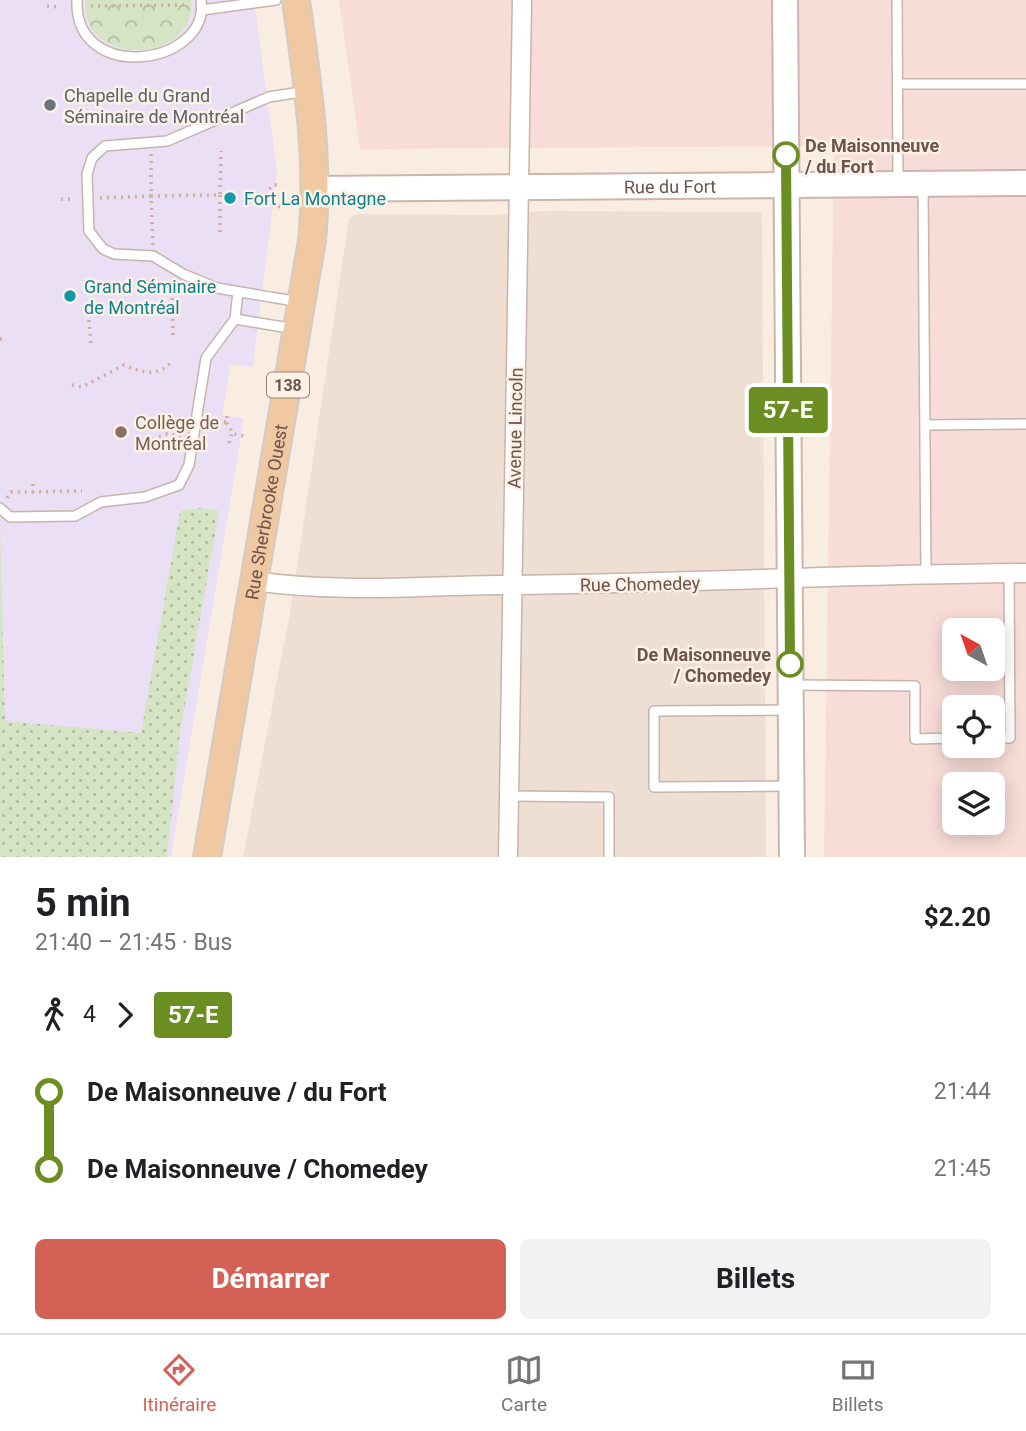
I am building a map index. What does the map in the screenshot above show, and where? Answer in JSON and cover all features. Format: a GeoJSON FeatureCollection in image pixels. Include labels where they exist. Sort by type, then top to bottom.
{"type":"FeatureCollection","features":[{"type":"Feature","properties":{"kind":"main road","name":"Rue Sherbrooke Ouest"},"geometry":{"type":"LineString","coordinates":[[207,857],[312,240],[315,188],[308,90],[296,0]]}},
{"type":"Feature","properties":{"kind":"street","name":"Avenue Lincoln"},"geometry":{"type":"LineString","coordinates":[[508,857],[522,0]]}},
{"type":"Feature","properties":{"kind":"street"},"geometry":{"type":"LineString","coordinates":[[785,0],[792,857]]}},
{"type":"Feature","properties":{"kind":"street","name":"Rue du Fort"},"geometry":{"type":"LineString","coordinates":[[315,188],[1026,183]]}},
{"type":"Feature","properties":{"kind":"street","name":"Rue Chomedey"},"geometry":{"type":"LineString","coordinates":[[254,581],[304,586],[512,585],[790,579],[819,575],[1018,573]]}},
{"type":"Feature","properties":{"kind":"lane"},"geometry":{"type":"LineString","coordinates":[[81,3],[78,20],[87,37],[99,48],[118,56],[151,55],[173,48],[196,28],[201,5],[276,0]]}},
{"type":"Feature","properties":{"kind":"lane"},"geometry":{"type":"LineString","coordinates":[[897,0],[898,84],[910,183],[926,425],[926,574]]}},
{"type":"Feature","properties":{"kind":"lane"},"geometry":{"type":"LineString","coordinates":[[898,84],[1026,84]]}},
{"type":"Feature","properties":{"kind":"lane"},"geometry":{"type":"LineString","coordinates":[[302,302],[238,292],[194,279],[153,256],[114,254],[99,246],[88,225],[89,163],[105,146],[167,141],[269,97],[308,90]]}},
{"type":"Feature","properties":{"kind":"lane"},"geometry":{"type":"LineString","coordinates":[[0,508],[10,517],[75,516],[101,502],[145,497],[179,485],[189,465],[206,358],[235,319],[238,292]]}},
{"type":"Feature","properties":{"kind":"lane"},"geometry":{"type":"LineString","coordinates":[[235,319],[297,329]]}},
{"type":"Feature","properties":{"kind":"lane"},"geometry":{"type":"LineString","coordinates":[[926,425],[1026,424]]}},
{"type":"Feature","properties":{"kind":"lane"},"geometry":{"type":"LineString","coordinates":[[1005,738],[1010,738],[1018,573]]}},
{"type":"Feature","properties":{"kind":"lane"},"geometry":{"type":"LineString","coordinates":[[792,786],[653,787],[654,711],[915,686],[915,739],[942,738]]}},
{"type":"Feature","properties":{"kind":"lane"},"geometry":{"type":"LineString","coordinates":[[509,796],[609,797],[608,857]]}},
{"type":"Feature","properties":{"kind":"path"},"geometry":{"type":"LineString","coordinates":[[81,3],[191,5]]}},
{"type":"Feature","properties":{"kind":"path"},"geometry":{"type":"LineString","coordinates":[[47,6],[59,7]]}},
{"type":"Feature","properties":{"kind":"path"},"geometry":{"type":"LineString","coordinates":[[220,237],[221,150]]}},
{"type":"Feature","properties":{"kind":"path"},"geometry":{"type":"LineString","coordinates":[[141,151],[158,151]]}},
{"type":"Feature","properties":{"kind":"path"},"geometry":{"type":"LineString","coordinates":[[145,246],[153,248],[151,151]]}},
{"type":"Feature","properties":{"kind":"path"},"geometry":{"type":"LineString","coordinates":[[280,207],[267,202],[267,191],[274,185],[282,184]]}},
{"type":"Feature","properties":{"kind":"path"},"geometry":{"type":"LineString","coordinates":[[98,186],[98,211]]}},
{"type":"Feature","properties":{"kind":"path"},"geometry":{"type":"LineString","coordinates":[[98,198],[220,195]]}},
{"type":"Feature","properties":{"kind":"path"},"geometry":{"type":"LineString","coordinates":[[61,199],[71,199]]}},
{"type":"Feature","properties":{"kind":"path"},"geometry":{"type":"LineString","coordinates":[[170,274],[173,338]]}},
{"type":"Feature","properties":{"kind":"path"},"geometry":{"type":"LineString","coordinates":[[89,320],[91,346]]}},
{"type":"Feature","properties":{"kind":"path"},"geometry":{"type":"LineString","coordinates":[[72,385],[82,387],[124,365],[147,374],[165,370],[173,360]]}},
{"type":"Feature","properties":{"kind":"path"},"geometry":{"type":"LineString","coordinates":[[227,416],[226,422],[232,433],[229,443]]}},
{"type":"Feature","properties":{"kind":"path"},"geometry":{"type":"LineString","coordinates":[[210,420],[226,422]]}},
{"type":"Feature","properties":{"kind":"path"},"geometry":{"type":"LineString","coordinates":[[232,433],[244,436]]}},
{"type":"Feature","properties":{"kind":"path"},"geometry":{"type":"LineString","coordinates":[[146,442],[167,434],[184,436]]}},
{"type":"Feature","properties":{"kind":"path"},"geometry":{"type":"LineString","coordinates":[[33,484],[33,492]]}},
{"type":"Feature","properties":{"kind":"path"},"geometry":{"type":"LineString","coordinates":[[11,492],[82,491]]}},
{"type":"Feature","properties":{"kind":"shaded area","name":"Collège de Montréal"},"geometry":{"type":"Polygon","coordinates":[[[0,0],[254,0],[277,172],[253,367],[231,364],[222,415],[244,419],[171,857],[0,857],[0,0]]]}},
{"type":"Feature","properties":{"kind":"shaded area"},"geometry":{"type":"Polygon","coordinates":[[[339,0],[1026,0],[1026,857],[824,857],[834,146],[360,149],[339,0]]]}},
{"type":"Feature","properties":{"kind":"shaded area"},"geometry":{"type":"Polygon","coordinates":[[[544,211],[762,212],[766,857],[243,857],[290,613],[349,219],[356,214],[493,215],[544,211]]]}},
{"type":"Feature","properties":{"kind":"green space"},"geometry":{"type":"Polygon","coordinates":[[[85,0],[191,0],[189,20],[177,36],[160,46],[140,50],[119,48],[101,39],[89,23],[85,0]]]}},
{"type":"Feature","properties":{"kind":"green space"},"geometry":{"type":"Polygon","coordinates":[[[200,508],[219,511],[180,733],[167,857],[0,857],[0,525],[5,721],[141,733],[180,511],[200,508]]]}},
{"type":"Feature","properties":{"kind":"bus line","name":"57-E"},"geometry":{"type":"LineString","coordinates":[[786,155],[790,664]]}},
{"type":"Feature","properties":{"kind":"place","name":"Chapelle du Grand Séminaire de Montréal"},"geometry":{"type":"Point","coordinates":[50,105]}},
{"type":"Feature","properties":{"kind":"place","name":"De Maisonneuve / du Fort"},"geometry":{"type":"Point","coordinates":[786,155]}},
{"type":"Feature","properties":{"kind":"place","name":"Fort La Montagne"},"geometry":{"type":"Point","coordinates":[230,198]}},
{"type":"Feature","properties":{"kind":"place","name":"Grand Séminaire de Montréal"},"geometry":{"type":"Point","coordinates":[70,296]}},
{"type":"Feature","properties":{"kind":"place","name":"Collège de Montréal"},"geometry":{"type":"Point","coordinates":[121,432]}},
{"type":"Feature","properties":{"kind":"place","name":"De Maisonneuve / Chomedey"},"geometry":{"type":"Point","coordinates":[790,664]}}]}
